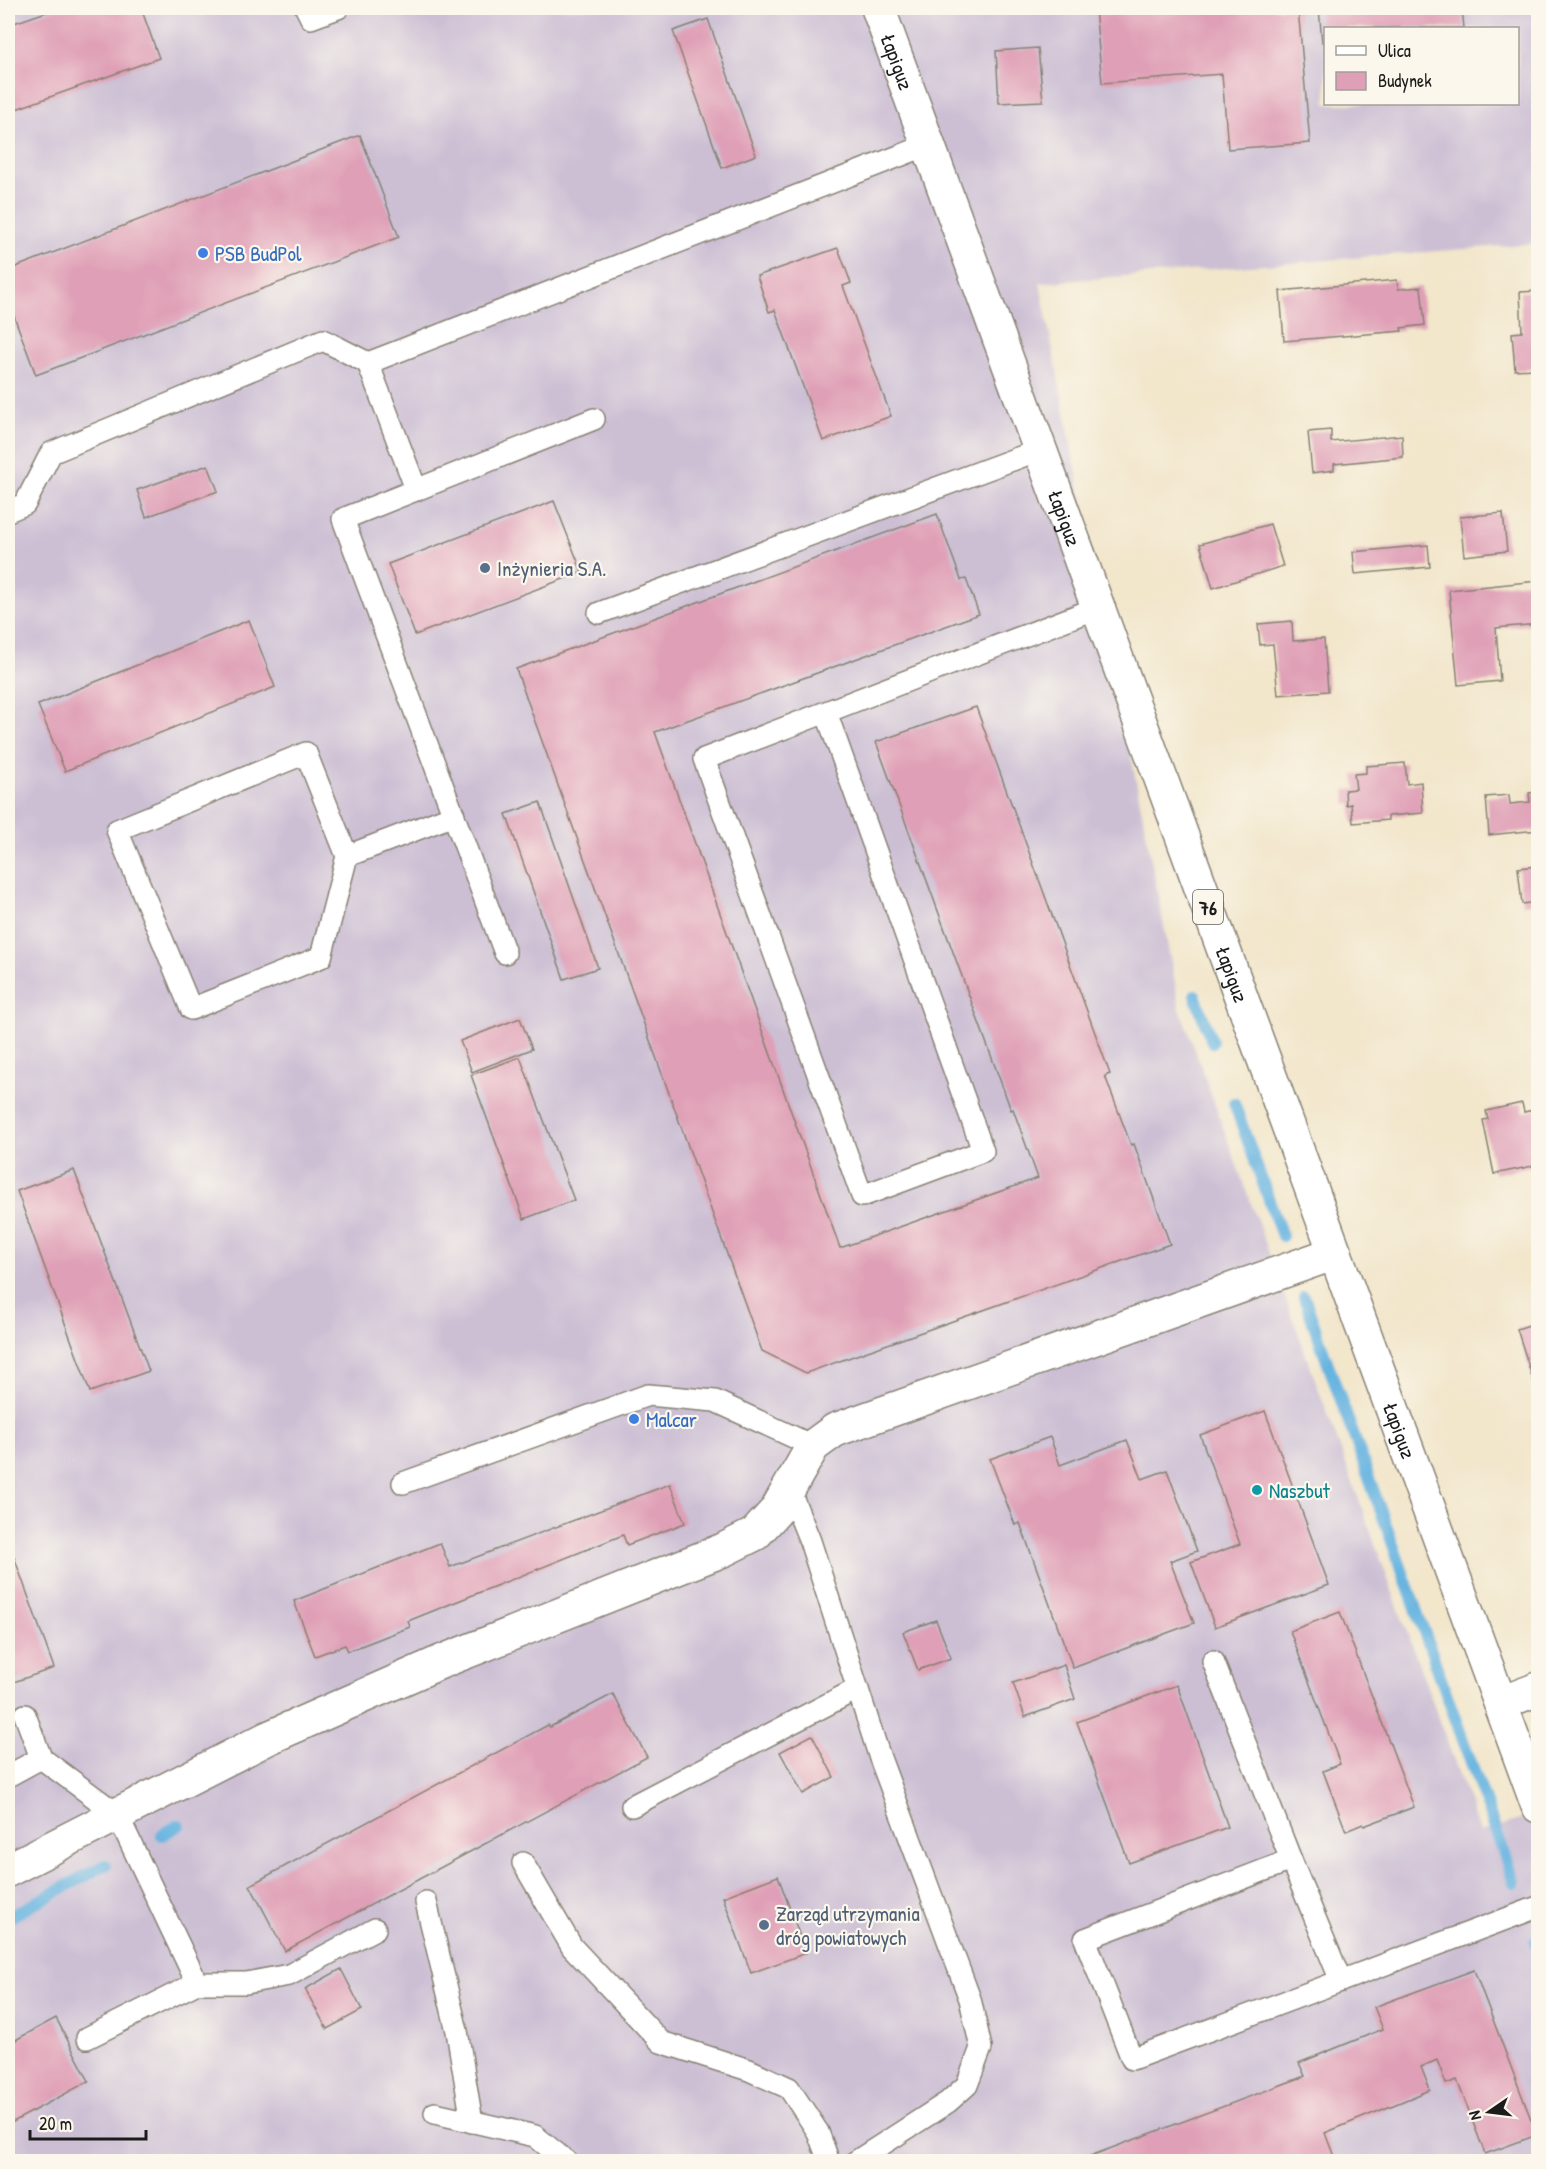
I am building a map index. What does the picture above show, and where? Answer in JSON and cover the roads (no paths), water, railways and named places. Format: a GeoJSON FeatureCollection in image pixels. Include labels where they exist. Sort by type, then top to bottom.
{"type":"FeatureCollection","features":[{"type":"Feature","properties":{"kind":"main road","name":"Łapiguz"},"geometry":{"type":"LineString","coordinates":[[878,8],[930,144],[1539,1806]]}},
{"type":"Feature","properties":{"kind":"main road"},"geometry":{"type":"LineString","coordinates":[[8,1870],[268,1738],[443,1661],[723,1550],[755,1534],[776,1511],[813,1446],[835,1430],[1335,1252]]}},
{"type":"Feature","properties":{"kind":"main road"},"geometry":{"type":"LineString","coordinates":[[1501,1703],[1539,1689]]}},
{"type":"Feature","properties":{"kind":"lane"},"geometry":{"type":"LineString","coordinates":[[306,8],[311,18],[338,8]]}},
{"type":"Feature","properties":{"kind":"lane"},"geometry":{"type":"LineString","coordinates":[[368,363],[930,144]]}},
{"type":"Feature","properties":{"kind":"lane"},"geometry":{"type":"LineString","coordinates":[[8,511],[25,504],[51,453],[323,340],[368,363],[416,489]]}},
{"type":"Feature","properties":{"kind":"lane"},"geometry":{"type":"LineString","coordinates":[[505,953],[343,519],[594,419]]}},
{"type":"Feature","properties":{"kind":"lane"},"geometry":{"type":"LineString","coordinates":[[599,613],[1042,449]]}},
{"type":"Feature","properties":{"kind":"lane"},"geometry":{"type":"LineString","coordinates":[[826,712],[983,1151],[862,1196],[704,759],[826,712],[1099,607]]}},
{"type":"Feature","properties":{"kind":"lane"},"geometry":{"type":"LineString","coordinates":[[306,753],[347,856],[321,957],[191,1009],[117,830],[306,753]]}},
{"type":"Feature","properties":{"kind":"lane"},"geometry":{"type":"LineString","coordinates":[[347,856],[454,815]]}},
{"type":"Feature","properties":{"kind":"lane"},"geometry":{"type":"LineString","coordinates":[[403,1483],[648,1395],[715,1401],[813,1446]]}},
{"type":"Feature","properties":{"kind":"lane"},"geometry":{"type":"LineString","coordinates":[[789,1489],[810,1541],[880,1758],[970,1999],[981,2048],[967,2085],[948,2102],[855,2162]]}},
{"type":"Feature","properties":{"kind":"lane"},"geometry":{"type":"LineString","coordinates":[[1214,1661],[1291,1860],[1341,1981]]}},
{"type":"Feature","properties":{"kind":"lane"},"geometry":{"type":"LineString","coordinates":[[632,1806],[857,1689]]}},
{"type":"Feature","properties":{"kind":"lane"},"geometry":{"type":"LineString","coordinates":[[26,1716],[41,1758],[117,1814],[197,1983]]}},
{"type":"Feature","properties":{"kind":"lane"},"geometry":{"type":"LineString","coordinates":[[8,1776],[41,1758]]}},
{"type":"Feature","properties":{"kind":"lane"},"geometry":{"type":"LineString","coordinates":[[1291,1860],[1085,1939],[1132,2059],[1539,1907]]}},
{"type":"Feature","properties":{"kind":"lane"},"geometry":{"type":"LineString","coordinates":[[523,1863],[572,1947],[661,2042],[749,2070],[789,2088],[818,2132],[830,2162]]}},
{"type":"Feature","properties":{"kind":"lane"},"geometry":{"type":"LineString","coordinates":[[426,1902],[457,2031],[472,2122]]}},
{"type":"Feature","properties":{"kind":"lane"},"geometry":{"type":"LineString","coordinates":[[87,2038],[197,1983],[246,1983],[289,1975],[375,1929]]}},
{"type":"Feature","properties":{"kind":"lane"},"geometry":{"type":"LineString","coordinates":[[435,2113],[536,2136],[567,2162]]}},
{"type":"Feature","properties":{"kind":"waterway"},"geometry":{"type":"LineString","coordinates":[[1195,995],[1212,1042]]}},
{"type":"Feature","properties":{"kind":"waterway"},"geometry":{"type":"LineString","coordinates":[[1234,1103],[1282,1236]]}},
{"type":"Feature","properties":{"kind":"waterway"},"geometry":{"type":"LineString","coordinates":[[1304,1297],[1514,1882]]}},
{"type":"Feature","properties":{"kind":"waterway"},"geometry":{"type":"LineString","coordinates":[[162,1835],[179,1825]]}},
{"type":"Feature","properties":{"kind":"waterway"},"geometry":{"type":"LineString","coordinates":[[8,1918],[105,1865]]}},
{"type":"Feature","properties":{"kind":"waterway"},"geometry":{"type":"LineString","coordinates":[[1536,1942],[1538,1950]]}},
{"type":"Feature","properties":{"kind":"place","name":"PSB BudPol"},"geometry":{"type":"Point","coordinates":[203,253]}},
{"type":"Feature","properties":{"kind":"place","name":"Inżynieria S.A."},"geometry":{"type":"Point","coordinates":[485,568]}},
{"type":"Feature","properties":{"kind":"place","name":"Malcar"},"geometry":{"type":"Point","coordinates":[634,1419]}},
{"type":"Feature","properties":{"kind":"place","name":"Naszbut"},"geometry":{"type":"Point","coordinates":[1257,1490]}},
{"type":"Feature","properties":{"kind":"place","name":"Zarząd utrzymania dróg powiatowych"},"geometry":{"type":"Point","coordinates":[764,1925]}}]}
